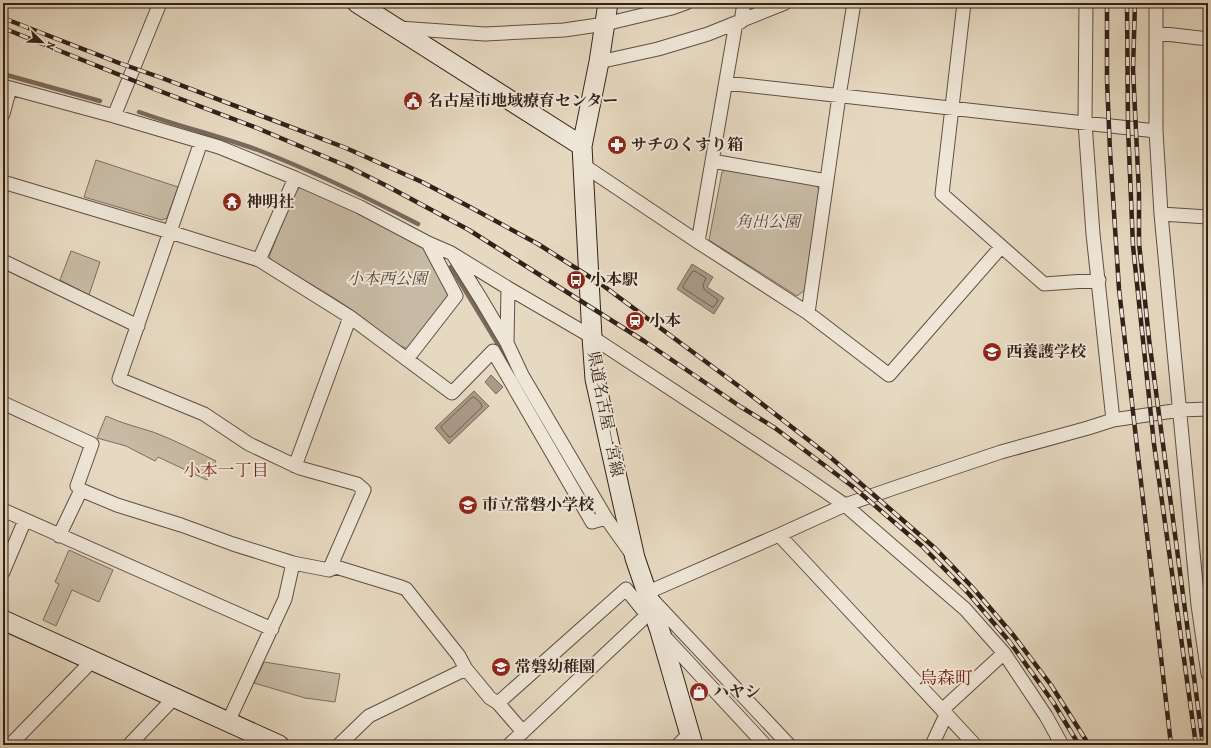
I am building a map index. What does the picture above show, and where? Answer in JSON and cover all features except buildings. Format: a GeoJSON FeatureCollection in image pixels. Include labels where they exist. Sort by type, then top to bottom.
{"type":"FeatureCollection","features":[{"type":"Feature","properties":{"kind":"main road","name":"県道名古屋一宮線"},"geometry":{"type":"LineString","coordinates":[[608,3],[582,146],[592,337],[596,378],[635,558],[646,594],[650,614],[660,631],[687,741]]}},
{"type":"Feature","properties":{"kind":"main road"},"geometry":{"type":"LineString","coordinates":[[366,5],[395,28],[582,146]]}},
{"type":"Feature","properties":{"kind":"main road"},"geometry":{"type":"LineString","coordinates":[[3,620],[278,745]]}},
{"type":"Feature","properties":{"kind":"street"},"geometry":{"type":"LineString","coordinates":[[114,116],[160,3]]}},
{"type":"Feature","properties":{"kind":"street"},"geometry":{"type":"LineString","coordinates":[[395,28],[485,34],[564,30],[605,24],[672,8],[686,3]]}},
{"type":"Feature","properties":{"kind":"street"},"geometry":{"type":"LineString","coordinates":[[698,242],[726,83],[744,3]]}},
{"type":"Feature","properties":{"kind":"street"},"geometry":{"type":"LineString","coordinates":[[598,62],[658,49],[708,34],[739,23],[785,3]]}},
{"type":"Feature","properties":{"kind":"street"},"geometry":{"type":"LineString","coordinates":[[808,313],[854,3]]}},
{"type":"Feature","properties":{"kind":"street"},"geometry":{"type":"LineString","coordinates":[[964,3],[942,194],[1044,284],[1098,280]]}},
{"type":"Feature","properties":{"kind":"street"},"geometry":{"type":"LineString","coordinates":[[1086,3],[1085,122],[1093,234],[1113,420]]}},
{"type":"Feature","properties":{"kind":"street"},"geometry":{"type":"LineString","coordinates":[[1156,3],[1156,131],[1161,214],[1198,605],[1208,674]]}},
{"type":"Feature","properties":{"kind":"street"},"geometry":{"type":"LineString","coordinates":[[1157,33],[1208,38]]}},
{"type":"Feature","properties":{"kind":"street"},"geometry":{"type":"LineString","coordinates":[[726,83],[1156,131]]}},
{"type":"Feature","properties":{"kind":"street"},"geometry":{"type":"LineString","coordinates":[[3,114],[6,87],[114,116],[219,147],[295,178],[360,207],[428,243],[451,253],[592,337],[845,505],[966,609],[1004,654],[1046,716],[1062,745]]}},
{"type":"Feature","properties":{"kind":"street"},"geometry":{"type":"LineString","coordinates":[[201,142],[119,379],[204,414],[249,444],[295,466],[357,484],[364,490],[329,570]]}},
{"type":"Feature","properties":{"kind":"street"},"geometry":{"type":"LineString","coordinates":[[712,161],[827,181]]}},
{"type":"Feature","properties":{"kind":"street"},"geometry":{"type":"LineString","coordinates":[[582,165],[808,313],[889,375],[1001,247]]}},
{"type":"Feature","properties":{"kind":"street"},"geometry":{"type":"LineString","coordinates":[[259,260],[295,178]]}},
{"type":"Feature","properties":{"kind":"street"},"geometry":{"type":"LineString","coordinates":[[3,182],[259,260],[350,317],[452,394],[493,351],[592,522],[606,518]]}},
{"type":"Feature","properties":{"kind":"street"},"geometry":{"type":"LineString","coordinates":[[1161,214],[1208,217]]}},
{"type":"Feature","properties":{"kind":"street"},"geometry":{"type":"LineString","coordinates":[[407,359],[456,296],[428,243]]}},
{"type":"Feature","properties":{"kind":"street"},"geometry":{"type":"LineString","coordinates":[[451,253],[507,343],[526,381],[606,518],[635,558]]}},
{"type":"Feature","properties":{"kind":"street"},"geometry":{"type":"LineString","coordinates":[[3,261],[138,326]]}},
{"type":"Feature","properties":{"kind":"street"},"geometry":{"type":"LineString","coordinates":[[507,343],[508,288]]}},
{"type":"Feature","properties":{"kind":"street"},"geometry":{"type":"LineString","coordinates":[[295,466],[350,317]]}},
{"type":"Feature","properties":{"kind":"street"},"geometry":{"type":"LineString","coordinates":[[3,403],[92,444],[77,486],[81,490],[117,505],[293,563],[329,570],[336,567],[401,586],[406,590],[459,656],[466,669],[490,698],[498,703],[523,732]]}},
{"type":"Feature","properties":{"kind":"street"},"geometry":{"type":"LineString","coordinates":[[788,745],[646,594],[845,505],[1001,452],[1113,420],[1180,410],[1208,409]]}},
{"type":"Feature","properties":{"kind":"street"},"geometry":{"type":"LineString","coordinates":[[59,536],[81,490]]}},
{"type":"Feature","properties":{"kind":"street"},"geometry":{"type":"LineString","coordinates":[[3,510],[272,629]]}},
{"type":"Feature","properties":{"kind":"street"},"geometry":{"type":"LineString","coordinates":[[3,572],[25,520]]}},
{"type":"Feature","properties":{"kind":"street"},"geometry":{"type":"LineString","coordinates":[[779,535],[974,745]]}},
{"type":"Feature","properties":{"kind":"street"},"geometry":{"type":"LineString","coordinates":[[228,722],[285,599],[293,563]]}},
{"type":"Feature","properties":{"kind":"street"},"geometry":{"type":"LineString","coordinates":[[498,703],[626,589],[650,614],[509,745]]}},
{"type":"Feature","properties":{"kind":"street"},"geometry":{"type":"LineString","coordinates":[[1198,605],[1208,616]]}},
{"type":"Feature","properties":{"kind":"street"},"geometry":{"type":"LineString","coordinates":[[660,631],[766,745]]}},
{"type":"Feature","properties":{"kind":"street"},"geometry":{"type":"LineString","coordinates":[[932,745],[944,713],[1004,654]]}},
{"type":"Feature","properties":{"kind":"street"},"geometry":{"type":"LineString","coordinates":[[10,745],[93,660]]}},
{"type":"Feature","properties":{"kind":"street"},"geometry":{"type":"LineString","coordinates":[[339,745],[370,716],[466,669]]}},
{"type":"Feature","properties":{"kind":"street"},"geometry":{"type":"LineString","coordinates":[[129,745],[175,697]]}},
{"type":"Feature","properties":{"kind":"green space"},"geometry":{"type":"Polygon","coordinates":[[[96,160],[178,187],[167,218],[162,220],[84,197],[96,160]]]}},
{"type":"Feature","properties":{"kind":"green space","name":"角出公園"},"geometry":{"type":"Polygon","coordinates":[[[727,168],[814,183],[819,189],[805,290],[797,296],[709,240],[722,172],[727,168]]]}},
{"type":"Feature","properties":{"kind":"green space","name":"小本西公園"},"geometry":{"type":"Polygon","coordinates":[[[308,186],[423,248],[450,297],[408,349],[392,342],[351,309],[274,263],[269,257],[296,189],[308,186]]]}},
{"type":"Feature","properties":{"kind":"green space"},"geometry":{"type":"Polygon","coordinates":[[[71,251],[100,262],[89,295],[60,280],[71,251]]]}},
{"type":"Feature","properties":{"kind":"green space"},"geometry":{"type":"Polygon","coordinates":[[[106,416],[161,435],[216,461],[207,480],[158,457],[155,461],[126,446],[97,438],[106,416]]]}},
{"type":"Feature","properties":{"kind":"green space"},"geometry":{"type":"Polygon","coordinates":[[[69,550],[113,570],[99,602],[72,590],[56,626],[43,620],[59,584],[55,582],[69,550]]]}},
{"type":"Feature","properties":{"kind":"green space"},"geometry":{"type":"Polygon","coordinates":[[[264,662],[340,674],[335,702],[305,698],[254,683],[264,662]]]}},
{"type":"Feature","properties":{"kind":"water"},"geometry":{"type":"Polygon","coordinates":[[[692,264],[713,277],[707,287],[724,298],[714,314],[677,289],[692,264]]]}},
{"type":"Feature","properties":{"kind":"water"},"geometry":{"type":"Polygon","coordinates":[[[491,375],[503,387],[496,394],[485,382],[491,375]]]}},
{"type":"Feature","properties":{"kind":"water"},"geometry":{"type":"Polygon","coordinates":[[[474,391],[489,406],[449,444],[435,428],[474,391]]]}},
{"type":"Feature","properties":{"kind":"waterway"},"geometry":{"type":"LineString","coordinates":[[3,74],[100,101]]}},
{"type":"Feature","properties":{"kind":"waterway"},"geometry":{"type":"LineString","coordinates":[[139,112],[279,158],[339,185],[418,224]]}},
{"type":"Feature","properties":{"kind":"waterway"},"geometry":{"type":"LineString","coordinates":[[451,267],[510,364]]}},
{"type":"Feature","properties":{"kind":"waterway"},"geometry":{"type":"LineString","coordinates":[[550,435],[572,474]]}},
{"type":"Feature","properties":{"kind":"railway"},"geometry":{"type":"LineString","coordinates":[[1107,3],[1107,80],[1119,289],[1171,745]]}},
{"type":"Feature","properties":{"kind":"railway"},"geometry":{"type":"LineString","coordinates":[[1127,3],[1128,127],[1133,246],[1154,444],[1196,745]]}},
{"type":"Feature","properties":{"kind":"railway"},"geometry":{"type":"LineString","coordinates":[[1135,3],[1133,69],[1139,193],[1139,243],[1149,339],[1203,745]]}},
{"type":"Feature","properties":{"kind":"railway"},"geometry":{"type":"LineString","coordinates":[[3,18],[346,148],[422,182],[468,206],[538,244],[601,284],[748,393],[829,456],[936,549],[973,588],[1014,636],[1051,685],[1089,745]]}},
{"type":"Feature","properties":{"kind":"railway"},"geometry":{"type":"LineString","coordinates":[[3,28],[157,90],[257,128],[349,167],[385,185],[469,230],[644,341],[741,407],[775,428],[852,486],[922,546],[969,594],[1009,641],[1053,702],[1079,745]]}},
{"type":"Feature","properties":{"kind":"place","name":"名古屋市地域療育センター"},"geometry":{"type":"Point","coordinates":[413,101]}},
{"type":"Feature","properties":{"kind":"place","name":"サチのくすり箱"},"geometry":{"type":"Point","coordinates":[617,145]}},
{"type":"Feature","properties":{"kind":"place","name":"神明社"},"geometry":{"type":"Point","coordinates":[232,202]}},
{"type":"Feature","properties":{"kind":"place","name":"小本駅"},"geometry":{"type":"Point","coordinates":[576,280]}},
{"type":"Feature","properties":{"kind":"place","name":"小本"},"geometry":{"type":"Point","coordinates":[635,321]}},
{"type":"Feature","properties":{"kind":"place","name":"西養護学校"},"geometry":{"type":"Point","coordinates":[992,352]}},
{"type":"Feature","properties":{"kind":"place","name":"市立常磐小学校"},"geometry":{"type":"Point","coordinates":[468,505]}},
{"type":"Feature","properties":{"kind":"place","name":"常磐幼稚園"},"geometry":{"type":"Point","coordinates":[501,667]}},
{"type":"Feature","properties":{"kind":"place","name":"ハヤシ"},"geometry":{"type":"Point","coordinates":[699,692]}},
{"type":"Feature","properties":{"kind":"district","name":"小本一丁目"},"geometry":{"type":"Point","coordinates":[226,470]}},
{"type":"Feature","properties":{"kind":"district","name":"烏森町"},"geometry":{"type":"Point","coordinates":[946,678]}}]}
